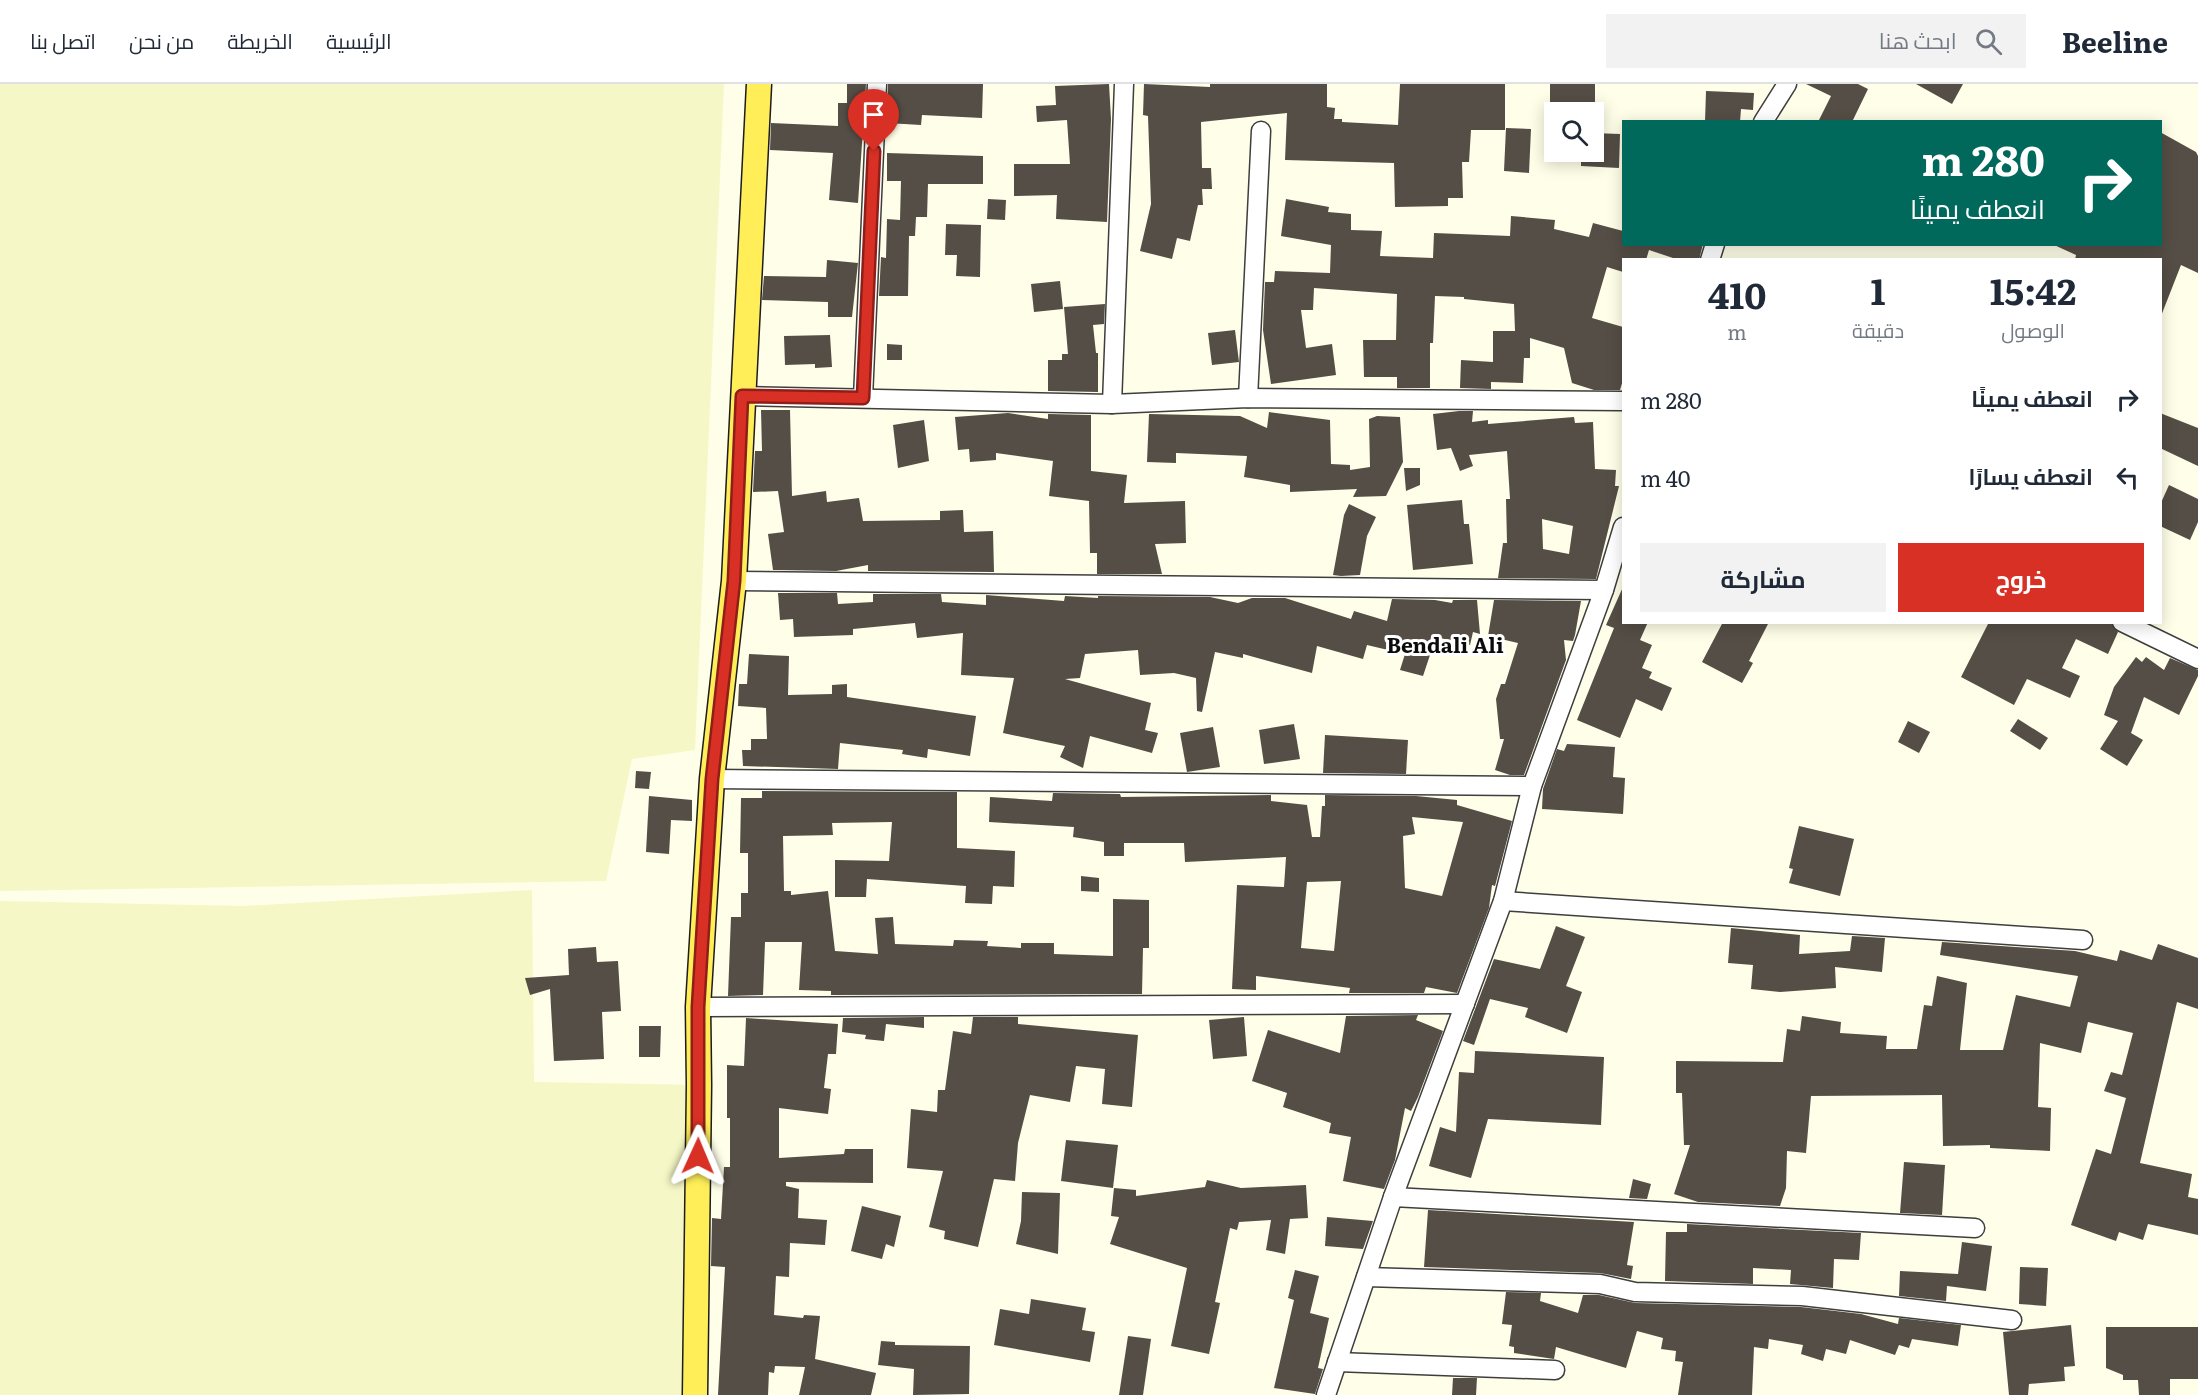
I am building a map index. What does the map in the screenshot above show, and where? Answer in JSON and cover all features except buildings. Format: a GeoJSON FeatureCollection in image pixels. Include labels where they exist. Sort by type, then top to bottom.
{"type":"FeatureCollection","features":[{"type":"Feature","properties":{"kind":"main road"},"geometry":{"type":"LineString","coordinates":[[695,1395],[698,1007],[712,779],[734,581],[759,84]]}},
{"type":"Feature","properties":{"kind":"street"},"geometry":{"type":"LineString","coordinates":[[863,398],[877,84]]}},
{"type":"Feature","properties":{"kind":"street"},"geometry":{"type":"LineString","coordinates":[[1112,404],[1124,84]]}},
{"type":"Feature","properties":{"kind":"street"},"geometry":{"type":"LineString","coordinates":[[1764,120],[1787,84]]}},
{"type":"Feature","properties":{"kind":"street"},"geometry":{"type":"LineString","coordinates":[[1248,398],[1261,131]]}},
{"type":"Feature","properties":{"kind":"street"},"geometry":{"type":"LineString","coordinates":[[742,396],[1112,404],[1248,398],[1622,401]]}},
{"type":"Feature","properties":{"kind":"street"},"geometry":{"type":"LineString","coordinates":[[1326,1395],[1393,1197],[1503,901],[1532,786],[1604,590],[1622,530]]}},
{"type":"Feature","properties":{"kind":"street"},"geometry":{"type":"LineString","coordinates":[[734,581],[1604,590]]}},
{"type":"Feature","properties":{"kind":"street"},"geometry":{"type":"LineString","coordinates":[[2126,624],[2198,659]]}},
{"type":"Feature","properties":{"kind":"street"},"geometry":{"type":"LineString","coordinates":[[712,779],[1532,786]]}},
{"type":"Feature","properties":{"kind":"street"},"geometry":{"type":"LineString","coordinates":[[1503,901],[2083,940]]}},
{"type":"Feature","properties":{"kind":"street"},"geometry":{"type":"LineString","coordinates":[[698,1007],[1465,1004]]}},
{"type":"Feature","properties":{"kind":"street"},"geometry":{"type":"LineString","coordinates":[[1393,1197],[1975,1228]]}},
{"type":"Feature","properties":{"kind":"street"},"geometry":{"type":"LineString","coordinates":[[1366,1277],[1600,1284],[1635,1292],[1802,1296],[2012,1320]]}},
{"type":"Feature","properties":{"kind":"street"},"geometry":{"type":"LineString","coordinates":[[1337,1362],[1555,1370]]}},
{"type":"Feature","properties":{"kind":"green space"},"geometry":{"type":"Polygon","coordinates":[[[0,84],[724,84],[695,750],[632,759],[606,881],[0,891],[0,84]]]}},
{"type":"Feature","properties":{"kind":"green space"},"geometry":{"type":"Polygon","coordinates":[[[532,890],[534,1082],[699,1085],[695,1395],[0,1395],[0,901],[243,906],[532,890]]]}},
{"type":"Feature","properties":{"kind":"district","name":"Bendali Ali"},"geometry":{"type":"Point","coordinates":[1445,643]}},
{"type":"Feature","properties":{"kind":"route"},"geometry":{"type":"LineString","coordinates":[[698,1156],[698,1007],[712,779],[734,581],[742,396],[863,398],[874,151]]}}]}
